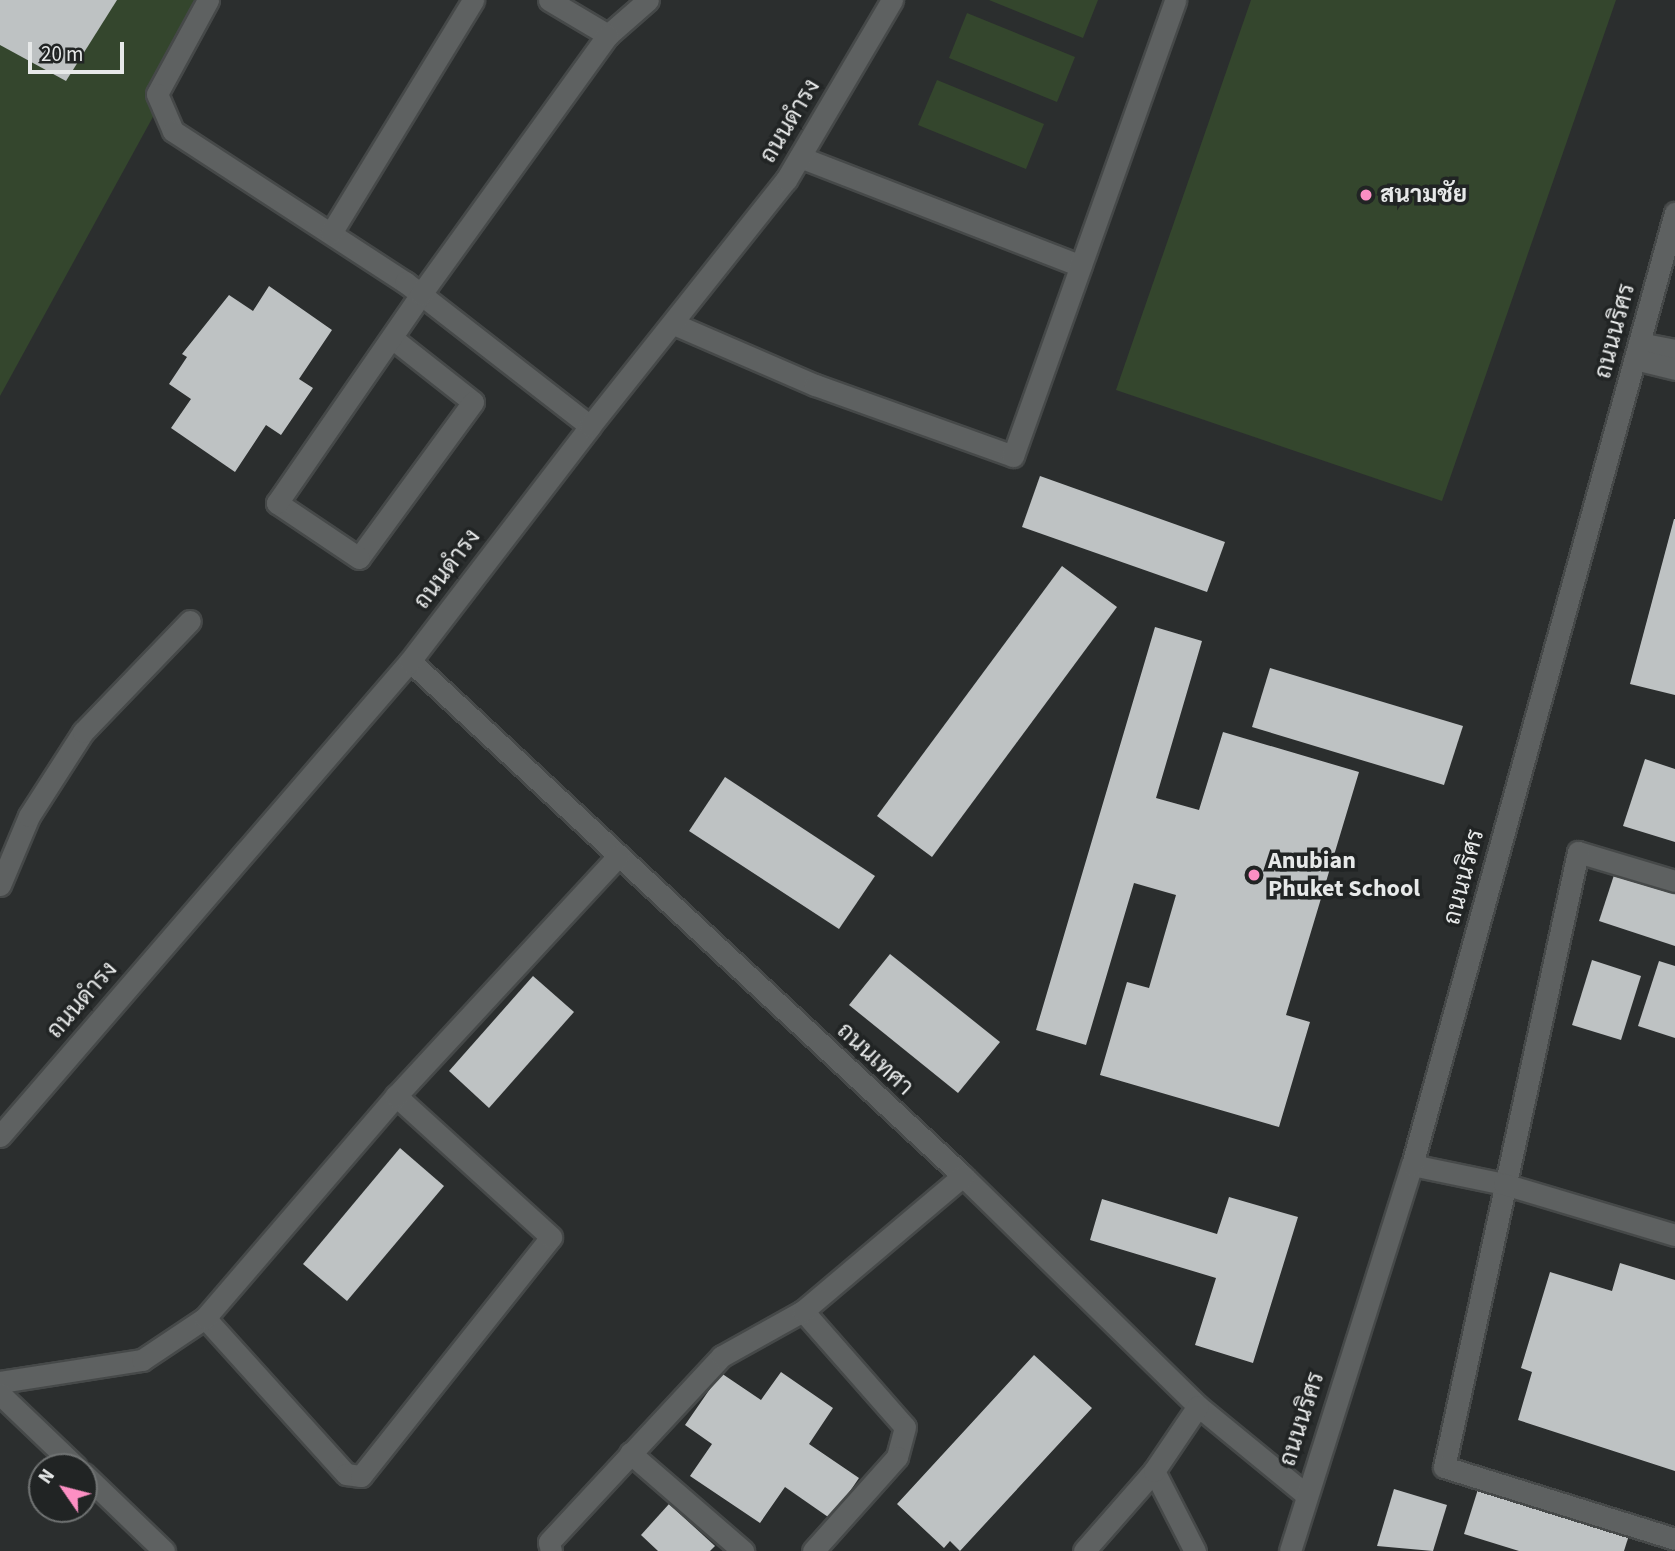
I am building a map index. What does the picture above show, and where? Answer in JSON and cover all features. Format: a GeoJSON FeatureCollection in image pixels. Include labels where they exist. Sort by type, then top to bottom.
{"type":"FeatureCollection","features":[{"type":"Feature","properties":{"kind":"street"},"geometry":{"type":"LineString","coordinates":[[208,0],[158,94],[173,131],[421,294],[590,426]]}},
{"type":"Feature","properties":{"kind":"street"},"geometry":{"type":"LineString","coordinates":[[331,233],[472,0]]}},
{"type":"Feature","properties":{"kind":"street"},"geometry":{"type":"LineString","coordinates":[[549,0],[608,35]]}},
{"type":"Feature","properties":{"kind":"street"},"geometry":{"type":"LineString","coordinates":[[392,338],[472,402],[359,558],[277,503],[421,294],[608,35],[648,0]]}},
{"type":"Feature","properties":{"kind":"street","name":"ถนนดำรง"},"geometry":{"type":"LineString","coordinates":[[1,1131],[410,661],[590,426],[674,324],[800,157],[891,0]]}},
{"type":"Feature","properties":{"kind":"street"},"geometry":{"type":"LineString","coordinates":[[674,324],[815,385],[1013,456],[1175,0]]}},
{"type":"Feature","properties":{"kind":"street"},"geometry":{"type":"LineString","coordinates":[[800,157],[1081,266]]}},
{"type":"Feature","properties":{"kind":"street","name":"ถนนนริศร"},"geometry":{"type":"LineString","coordinates":[[1290,1551],[1305,1494],[1412,1165],[1675,213]]}},
{"type":"Feature","properties":{"kind":"street"},"geometry":{"type":"LineString","coordinates":[[1637,351],[1675,350]]}},
{"type":"Feature","properties":{"kind":"street"},"geometry":{"type":"LineString","coordinates":[[1637,351],[1675,369]]}},
{"type":"Feature","properties":{"kind":"street"},"geometry":{"type":"LineString","coordinates":[[0,885],[29,816],[83,732],[190,621]]}},
{"type":"Feature","properties":{"kind":"street","name":"ถนนเทศา"},"geometry":{"type":"LineString","coordinates":[[410,661],[963,1176],[1198,1406],[1305,1494]]}},
{"type":"Feature","properties":{"kind":"street"},"geometry":{"type":"LineString","coordinates":[[1674,1535],[1444,1467],[1578,852],[1675,881]]}},
{"type":"Feature","properties":{"kind":"street"},"geometry":{"type":"LineString","coordinates":[[0,1382],[142,1360],[205,1318],[396,1096],[619,855]]}},
{"type":"Feature","properties":{"kind":"street"},"geometry":{"type":"LineString","coordinates":[[205,1318],[346,1474],[361,1476],[551,1237],[396,1096]]}},
{"type":"Feature","properties":{"kind":"street"},"geometry":{"type":"LineString","coordinates":[[1412,1165],[1504,1184],[1675,1235]]}},
{"type":"Feature","properties":{"kind":"street"},"geometry":{"type":"LineString","coordinates":[[551,1551],[549,1542],[722,1356],[803,1311],[963,1176]]}},
{"type":"Feature","properties":{"kind":"street"},"geometry":{"type":"LineString","coordinates":[[803,1311],[905,1427],[897,1457],[813,1551]]}},
{"type":"Feature","properties":{"kind":"street"},"geometry":{"type":"LineString","coordinates":[[0,1394],[61,1453]]}},
{"type":"Feature","properties":{"kind":"street"},"geometry":{"type":"LineString","coordinates":[[1084,1551],[1154,1471],[1198,1406]]}},
{"type":"Feature","properties":{"kind":"street"},"geometry":{"type":"LineString","coordinates":[[630,1453],[743,1551]]}},
{"type":"Feature","properties":{"kind":"street"},"geometry":{"type":"LineString","coordinates":[[1154,1471],[1195,1551]]}},
{"type":"Feature","properties":{"kind":"street"},"geometry":{"type":"LineString","coordinates":[[98,1487],[164,1551]]}},
{"type":"Feature","properties":{"kind":"green space"},"geometry":{"type":"Polygon","coordinates":[[[0,0],[217,0],[0,396],[0,0]]]}},
{"type":"Feature","properties":{"kind":"green space"},"geometry":{"type":"Polygon","coordinates":[[[989,0],[1098,0],[1083,38],[989,0]]]}},
{"type":"Feature","properties":{"kind":"green space","name":"สนามชัย"},"geometry":{"type":"Polygon","coordinates":[[[1251,0],[1616,0],[1442,501],[1116,390],[1251,0]]]}},
{"type":"Feature","properties":{"kind":"green space"},"geometry":{"type":"Polygon","coordinates":[[[967,13],[1075,57],[1057,102],[949,58],[967,13]]]}},
{"type":"Feature","properties":{"kind":"green space"},"geometry":{"type":"Polygon","coordinates":[[[937,80],[1044,124],[1026,169],[918,125],[937,80]]]}},
{"type":"Feature","properties":{"kind":"building"},"geometry":{"type":"Polygon","coordinates":[[[0,0],[117,0],[66,81],[0,45],[0,0]]]}},
{"type":"Feature","properties":{"kind":"building"},"geometry":{"type":"Polygon","coordinates":[[[269,286],[332,330],[299,379],[313,388],[281,435],[266,425],[235,472],[171,428],[191,399],[169,384],[187,357],[182,354],[229,295],[253,311],[269,286]]]}},
{"type":"Feature","properties":{"kind":"building"},"geometry":{"type":"Polygon","coordinates":[[[1040,476],[1225,542],[1207,592],[1022,527],[1040,476]]]}},
{"type":"Feature","properties":{"kind":"building"},"geometry":{"type":"Polygon","coordinates":[[[1675,519],[1675,695],[1630,684],[1675,519]]]}},
{"type":"Feature","properties":{"kind":"building"},"geometry":{"type":"Polygon","coordinates":[[[1062,566],[1117,607],[932,857],[877,816],[1062,566]]]}},
{"type":"Feature","properties":{"kind":"building"},"geometry":{"type":"Polygon","coordinates":[[[1155,627],[1202,641],[1156,798],[1199,810],[1223,732],[1359,772],[1286,1015],[1310,1022],[1279,1127],[1100,1075],[1127,982],[1149,988],[1176,895],[1134,883],[1086,1045],[1036,1030],[1155,627]]]}},
{"type":"Feature","properties":{"kind":"building"},"geometry":{"type":"Polygon","coordinates":[[[1270,668],[1463,726],[1444,785],[1252,727],[1270,668]]]}},
{"type":"Feature","properties":{"kind":"building"},"geometry":{"type":"Polygon","coordinates":[[[1645,759],[1675,769],[1675,842],[1623,826],[1645,759]]]}},
{"type":"Feature","properties":{"kind":"building"},"geometry":{"type":"Polygon","coordinates":[[[725,777],[875,876],[839,929],[689,831],[725,777]]]}},
{"type":"Feature","properties":{"kind":"building"},"geometry":{"type":"Polygon","coordinates":[[[1615,872],[1675,892],[1675,946],[1599,921],[1615,872]]]}},
{"type":"Feature","properties":{"kind":"building"},"geometry":{"type":"Polygon","coordinates":[[[890,954],[1000,1042],[958,1093],[849,1005],[890,954]]]}},
{"type":"Feature","properties":{"kind":"building"},"geometry":{"type":"Polygon","coordinates":[[[1592,960],[1641,976],[1621,1040],[1572,1025],[1592,960]]]}},
{"type":"Feature","properties":{"kind":"building"},"geometry":{"type":"Polygon","coordinates":[[[1659,961],[1675,966],[1675,1038],[1638,1026],[1659,961]]]}},
{"type":"Feature","properties":{"kind":"building"},"geometry":{"type":"Polygon","coordinates":[[[533,976],[574,1012],[489,1108],[449,1071],[533,976]]]}},
{"type":"Feature","properties":{"kind":"building"},"geometry":{"type":"Polygon","coordinates":[[[400,1148],[444,1186],[347,1301],[303,1264],[400,1148]]]}},
{"type":"Feature","properties":{"kind":"building"},"geometry":{"type":"Polygon","coordinates":[[[1229,1197],[1298,1217],[1253,1363],[1195,1345],[1216,1278],[1090,1240],[1102,1199],[1217,1234],[1229,1197]]]}},
{"type":"Feature","properties":{"kind":"building"},"geometry":{"type":"Polygon","coordinates":[[[1620,1263],[1675,1280],[1675,1471],[1518,1420],[1532,1372],[1521,1368],[1550,1272],[1612,1291],[1620,1263]]]}},
{"type":"Feature","properties":{"kind":"building"},"geometry":{"type":"Polygon","coordinates":[[[1034,1355],[1092,1408],[960,1551],[950,1541],[944,1548],[897,1504],[1034,1355]]]}},
{"type":"Feature","properties":{"kind":"building"},"geometry":{"type":"Polygon","coordinates":[[[781,1372],[833,1408],[809,1444],[859,1478],[831,1519],[785,1487],[760,1523],[690,1476],[712,1444],[685,1425],[721,1373],[761,1400],[781,1372]]]}},
{"type":"Feature","properties":{"kind":"building"},"geometry":{"type":"Polygon","coordinates":[[[1479,1486],[1630,1532],[1624,1551],[1519,1551],[1464,1534],[1479,1486]]]}},
{"type":"Feature","properties":{"kind":"building"},"geometry":{"type":"Polygon","coordinates":[[[1394,1489],[1447,1505],[1433,1551],[1377,1546],[1394,1489]]]}},
{"type":"Feature","properties":{"kind":"building"},"geometry":{"type":"Polygon","coordinates":[[[669,1504],[715,1546],[710,1551],[658,1551],[641,1535],[669,1504]]]}},
{"type":"Feature","properties":{"kind":"place","name":"สนามชัย"},"geometry":{"type":"Point","coordinates":[1366,195]}},
{"type":"Feature","properties":{"kind":"place","name":"Anubian Phuket School"},"geometry":{"type":"Point","coordinates":[1254,875]}}]}
